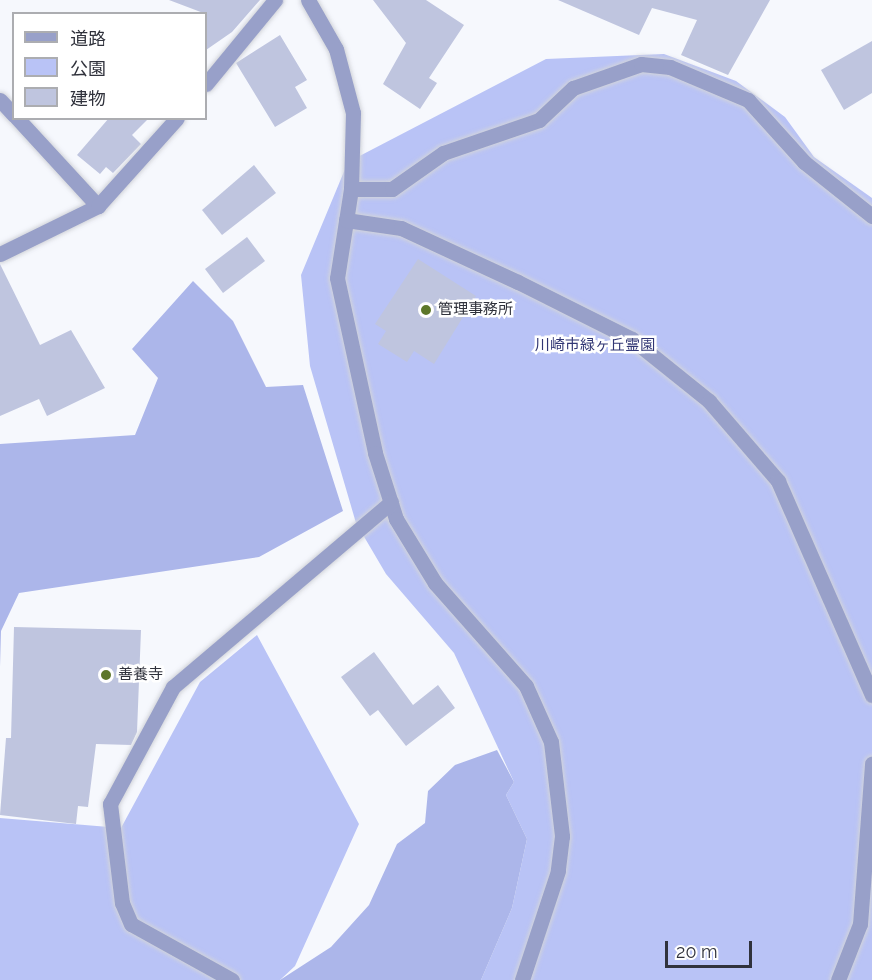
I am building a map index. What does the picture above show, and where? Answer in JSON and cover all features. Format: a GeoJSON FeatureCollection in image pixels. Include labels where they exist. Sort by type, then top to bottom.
{"type":"FeatureCollection","features":[{"type":"Feature","properties":{"kind":"street"},"geometry":{"type":"LineString","coordinates":[[207,83],[275,0]]}},
{"type":"Feature","properties":{"kind":"street"},"geometry":{"type":"LineString","coordinates":[[308,0],[336,49],[353,113],[351,189],[337,278],[340,308],[396,519],[435,583],[526,686],[552,742],[562,836],[559,860],[548,915],[522,980]]}},
{"type":"Feature","properties":{"kind":"street"},"geometry":{"type":"LineString","coordinates":[[351,189],[392,189],[443,153],[539,120],[573,88],[641,64],[670,67],[748,100],[804,162],[872,216]]}},
{"type":"Feature","properties":{"kind":"street"},"geometry":{"type":"LineString","coordinates":[[0,100],[12,113]]}},
{"type":"Feature","properties":{"kind":"street"},"geometry":{"type":"LineString","coordinates":[[19,120],[98,206]]}},
{"type":"Feature","properties":{"kind":"street"},"geometry":{"type":"LineString","coordinates":[[0,254],[98,206],[175,120]]}},
{"type":"Feature","properties":{"kind":"street"},"geometry":{"type":"LineString","coordinates":[[346,220],[402,228],[518,282],[632,339],[709,401],[778,481],[872,695]]}},
{"type":"Feature","properties":{"kind":"street"},"geometry":{"type":"LineString","coordinates":[[232,980],[131,924],[122,903],[110,804],[173,687],[391,502]]}},
{"type":"Feature","properties":{"kind":"street"},"geometry":{"type":"LineString","coordinates":[[838,980],[860,924],[872,763]]}},
{"type":"Feature","properties":{"kind":"green space","name":"川崎市緑ヶ丘霊園"},"geometry":{"type":"Polygon","coordinates":[[[664,54],[736,81],[785,117],[814,157],[872,198],[872,980],[481,980],[512,908],[527,839],[506,795],[514,782],[454,653],[386,574],[356,523],[310,366],[301,275],[348,162],[546,59],[664,54]]]}},
{"type":"Feature","properties":{"kind":"green space"},"geometry":{"type":"Polygon","coordinates":[[[257,635],[359,824],[295,966],[280,980],[0,980],[0,818],[121,828],[200,682],[257,635]]]}},
{"type":"Feature","properties":{"kind":"shaded area"},"geometry":{"type":"Polygon","coordinates":[[[193,281],[233,321],[266,387],[303,385],[343,511],[259,557],[19,593],[1,631],[0,667],[0,444],[135,435],[158,378],[132,349],[193,281]]]}},
{"type":"Feature","properties":{"kind":"shaded area"},"geometry":{"type":"Polygon","coordinates":[[[497,750],[514,782],[506,795],[527,839],[512,908],[481,980],[280,980],[331,947],[369,905],[397,844],[425,823],[428,791],[455,765],[497,750]]]}},
{"type":"Feature","properties":{"kind":"building"},"geometry":{"type":"Polygon","coordinates":[[[169,0],[260,0],[232,32],[207,49],[207,12],[201,12],[169,0]]]}},
{"type":"Feature","properties":{"kind":"building"},"geometry":{"type":"Polygon","coordinates":[[[373,0],[426,0],[464,25],[429,78],[437,83],[420,109],[383,84],[406,43],[373,0]]]}},
{"type":"Feature","properties":{"kind":"building"},"geometry":{"type":"Polygon","coordinates":[[[558,0],[770,0],[728,75],[681,55],[697,20],[652,8],[639,35],[558,0]]]}},
{"type":"Feature","properties":{"kind":"building"},"geometry":{"type":"Polygon","coordinates":[[[280,35],[307,80],[295,87],[307,108],[275,127],[236,63],[280,35]]]}},
{"type":"Feature","properties":{"kind":"building"},"geometry":{"type":"Polygon","coordinates":[[[872,41],[872,93],[844,110],[821,70],[872,41]]]}},
{"type":"Feature","properties":{"kind":"building"},"geometry":{"type":"Polygon","coordinates":[[[107,120],[147,120],[132,135],[141,144],[113,173],[106,167],[100,174],[77,155],[107,120]]]}},
{"type":"Feature","properties":{"kind":"building"},"geometry":{"type":"Polygon","coordinates":[[[254,165],[276,193],[222,235],[202,210],[254,165]]]}},
{"type":"Feature","properties":{"kind":"building"},"geometry":{"type":"Polygon","coordinates":[[[247,237],[265,261],[223,293],[205,269],[247,237]]]}},
{"type":"Feature","properties":{"kind":"building","name":"管理事務所"},"geometry":{"type":"Polygon","coordinates":[[[418,259],[476,296],[434,364],[414,351],[407,362],[378,344],[386,331],[375,324],[418,259]]]}},
{"type":"Feature","properties":{"kind":"building"},"geometry":{"type":"Polygon","coordinates":[[[0,264],[40,345],[71,330],[105,388],[47,416],[39,399],[0,416],[0,264]]]}},
{"type":"Feature","properties":{"kind":"building"},"geometry":{"type":"Polygon","coordinates":[[[14,627],[141,630],[137,732],[131,745],[96,744],[88,807],[78,806],[76,824],[0,815],[6,738],[11,738],[14,627]]]}},
{"type":"Feature","properties":{"kind":"building"},"geometry":{"type":"Polygon","coordinates":[[[374,652],[413,705],[438,685],[455,708],[406,746],[378,710],[370,716],[341,677],[374,652]]]}},
{"type":"Feature","properties":{"kind":"place","name":"管理事務所"},"geometry":{"type":"Point","coordinates":[426,310]}},
{"type":"Feature","properties":{"kind":"place","name":"善養寺"},"geometry":{"type":"Point","coordinates":[106,675]}}]}
